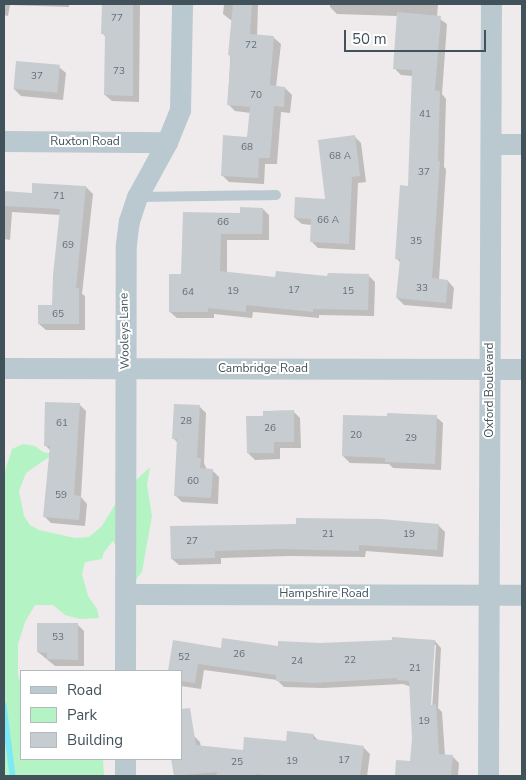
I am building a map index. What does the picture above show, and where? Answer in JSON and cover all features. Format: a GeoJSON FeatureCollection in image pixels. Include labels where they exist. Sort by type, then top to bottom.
{"type":"FeatureCollection","features":[{"type":"Feature","properties":{"kind":"street","name":"Wooleys Lane"},"geometry":{"type":"LineString","coordinates":[[125,670],[126,368],[124,338],[126,244],[130,214],[137,196],[167,142],[182,103],[182,4]]}},
{"type":"Feature","properties":{"kind":"street","name":"Oxford Boulevard"},"geometry":{"type":"LineString","coordinates":[[488,776],[491,4]]}},
{"type":"Feature","properties":{"kind":"street","name":"Ruxton Road"},"geometry":{"type":"LineString","coordinates":[[4,141],[167,142]]}},
{"type":"Feature","properties":{"kind":"street"},"geometry":{"type":"LineString","coordinates":[[491,144],[522,144]]}},
{"type":"Feature","properties":{"kind":"street","name":"Cambridge Road"},"geometry":{"type":"LineString","coordinates":[[4,368],[522,369]]}},
{"type":"Feature","properties":{"kind":"street","name":"Hampshire Road"},"geometry":{"type":"LineString","coordinates":[[126,594],[522,595]]}},
{"type":"Feature","properties":{"kind":"street"},"geometry":{"type":"LineString","coordinates":[[125,760],[125,776]]}},
{"type":"Feature","properties":{"kind":"lane"},"geometry":{"type":"LineString","coordinates":[[137,196],[276,195]]}},
{"type":"Feature","properties":{"kind":"green space"},"geometry":{"type":"Polygon","coordinates":[[[23,444],[35,446],[43,452],[61,456],[49,457],[26,473],[19,491],[24,516],[30,525],[39,530],[75,538],[89,537],[102,526],[122,493],[150,467],[147,485],[152,516],[142,572],[135,581],[113,541],[104,552],[102,559],[85,562],[82,574],[88,596],[97,609],[99,618],[80,619],[65,615],[53,605],[35,605],[25,622],[18,644],[20,760],[103,760],[104,776],[4,776],[4,474],[12,449],[23,444]]]}},
{"type":"Feature","properties":{"kind":"building"},"geometry":{"type":"Polygon","coordinates":[[[102,4],[133,4],[133,96],[104,95],[105,34],[101,34],[102,4]]]}},
{"type":"Feature","properties":{"kind":"building"},"geometry":{"type":"Polygon","coordinates":[[[233,4],[252,4],[250,34],[274,36],[270,85],[285,87],[284,107],[274,106],[270,158],[259,158],[258,178],[221,176],[223,135],[247,137],[250,107],[227,105],[231,56],[228,55],[233,4]]]}},
{"type":"Feature","properties":{"kind":"building"},"geometry":{"type":"Polygon","coordinates":[[[397,12],[441,16],[435,90],[440,91],[438,161],[440,161],[432,278],[448,280],[446,303],[396,298],[400,259],[395,259],[400,185],[408,186],[412,70],[393,69],[397,12]]]}},
{"type":"Feature","properties":{"kind":"building"},"geometry":{"type":"Polygon","coordinates":[[[16,61],[60,65],[57,93],[14,89],[16,61]]]}},
{"type":"Feature","properties":{"kind":"building"},"geometry":{"type":"Polygon","coordinates":[[[355,135],[360,176],[352,177],[349,244],[310,242],[311,219],[294,218],[295,197],[325,199],[318,140],[355,135]]]}},
{"type":"Feature","properties":{"kind":"building"},"geometry":{"type":"Polygon","coordinates":[[[32,183],[86,186],[76,288],[79,288],[79,324],[38,324],[38,305],[52,305],[60,209],[4,206],[4,191],[32,193],[32,183]]]}},
{"type":"Feature","properties":{"kind":"building"},"geometry":{"type":"Polygon","coordinates":[[[240,207],[263,208],[262,234],[221,234],[220,271],[275,277],[276,271],[327,276],[328,273],[369,274],[368,310],[313,309],[313,312],[246,305],[246,312],[208,308],[208,312],[169,312],[169,274],[181,274],[183,212],[240,213],[240,207]]]}},
{"type":"Feature","properties":{"kind":"building"},"geometry":{"type":"Polygon","coordinates":[[[45,402],[80,403],[74,495],[81,496],[79,520],[43,517],[50,446],[44,446],[45,402]]]}},
{"type":"Feature","properties":{"kind":"building"},"geometry":{"type":"Polygon","coordinates":[[[174,404],[200,405],[197,458],[201,458],[200,468],[213,469],[211,498],[174,496],[177,439],[172,439],[174,404]]]}},
{"type":"Feature","properties":{"kind":"building"},"geometry":{"type":"Polygon","coordinates":[[[294,410],[294,442],[274,442],[274,453],[247,453],[246,416],[263,416],[263,411],[294,410]]]}},
{"type":"Feature","properties":{"kind":"building"},"geometry":{"type":"Polygon","coordinates":[[[387,413],[437,415],[435,464],[385,462],[385,458],[342,456],[343,415],[387,416],[387,413]]]}},
{"type":"Feature","properties":{"kind":"building"},"geometry":{"type":"Polygon","coordinates":[[[296,518],[381,519],[439,524],[437,550],[359,545],[359,551],[282,549],[215,551],[215,558],[171,559],[170,526],[296,524],[296,518]]]}},
{"type":"Feature","properties":{"kind":"building"},"geometry":{"type":"Polygon","coordinates":[[[37,623],[78,623],[78,660],[47,659],[47,653],[37,652],[37,623]]]}},
{"type":"Feature","properties":{"kind":"building"},"geometry":{"type":"Polygon","coordinates":[[[392,637],[435,640],[431,705],[436,704],[439,754],[453,755],[451,776],[395,776],[396,760],[410,761],[412,739],[409,681],[397,680],[397,678],[315,683],[276,681],[276,675],[198,664],[195,683],[182,681],[182,670],[168,670],[173,640],[221,648],[222,638],[278,646],[278,641],[320,643],[392,640],[392,637]]]}},
{"type":"Feature","properties":{"kind":"building"},"geometry":{"type":"Polygon","coordinates":[[[190,708],[196,745],[243,750],[244,737],[286,741],[287,731],[314,734],[313,739],[364,746],[360,776],[274,776],[256,774],[255,776],[216,776],[217,772],[174,776],[171,760],[182,760],[182,709],[190,708]]]}},
{"type":"Feature","properties":{"kind":"waterway"},"geometry":{"type":"LineString","coordinates":[[4,705],[13,776]]}}]}
